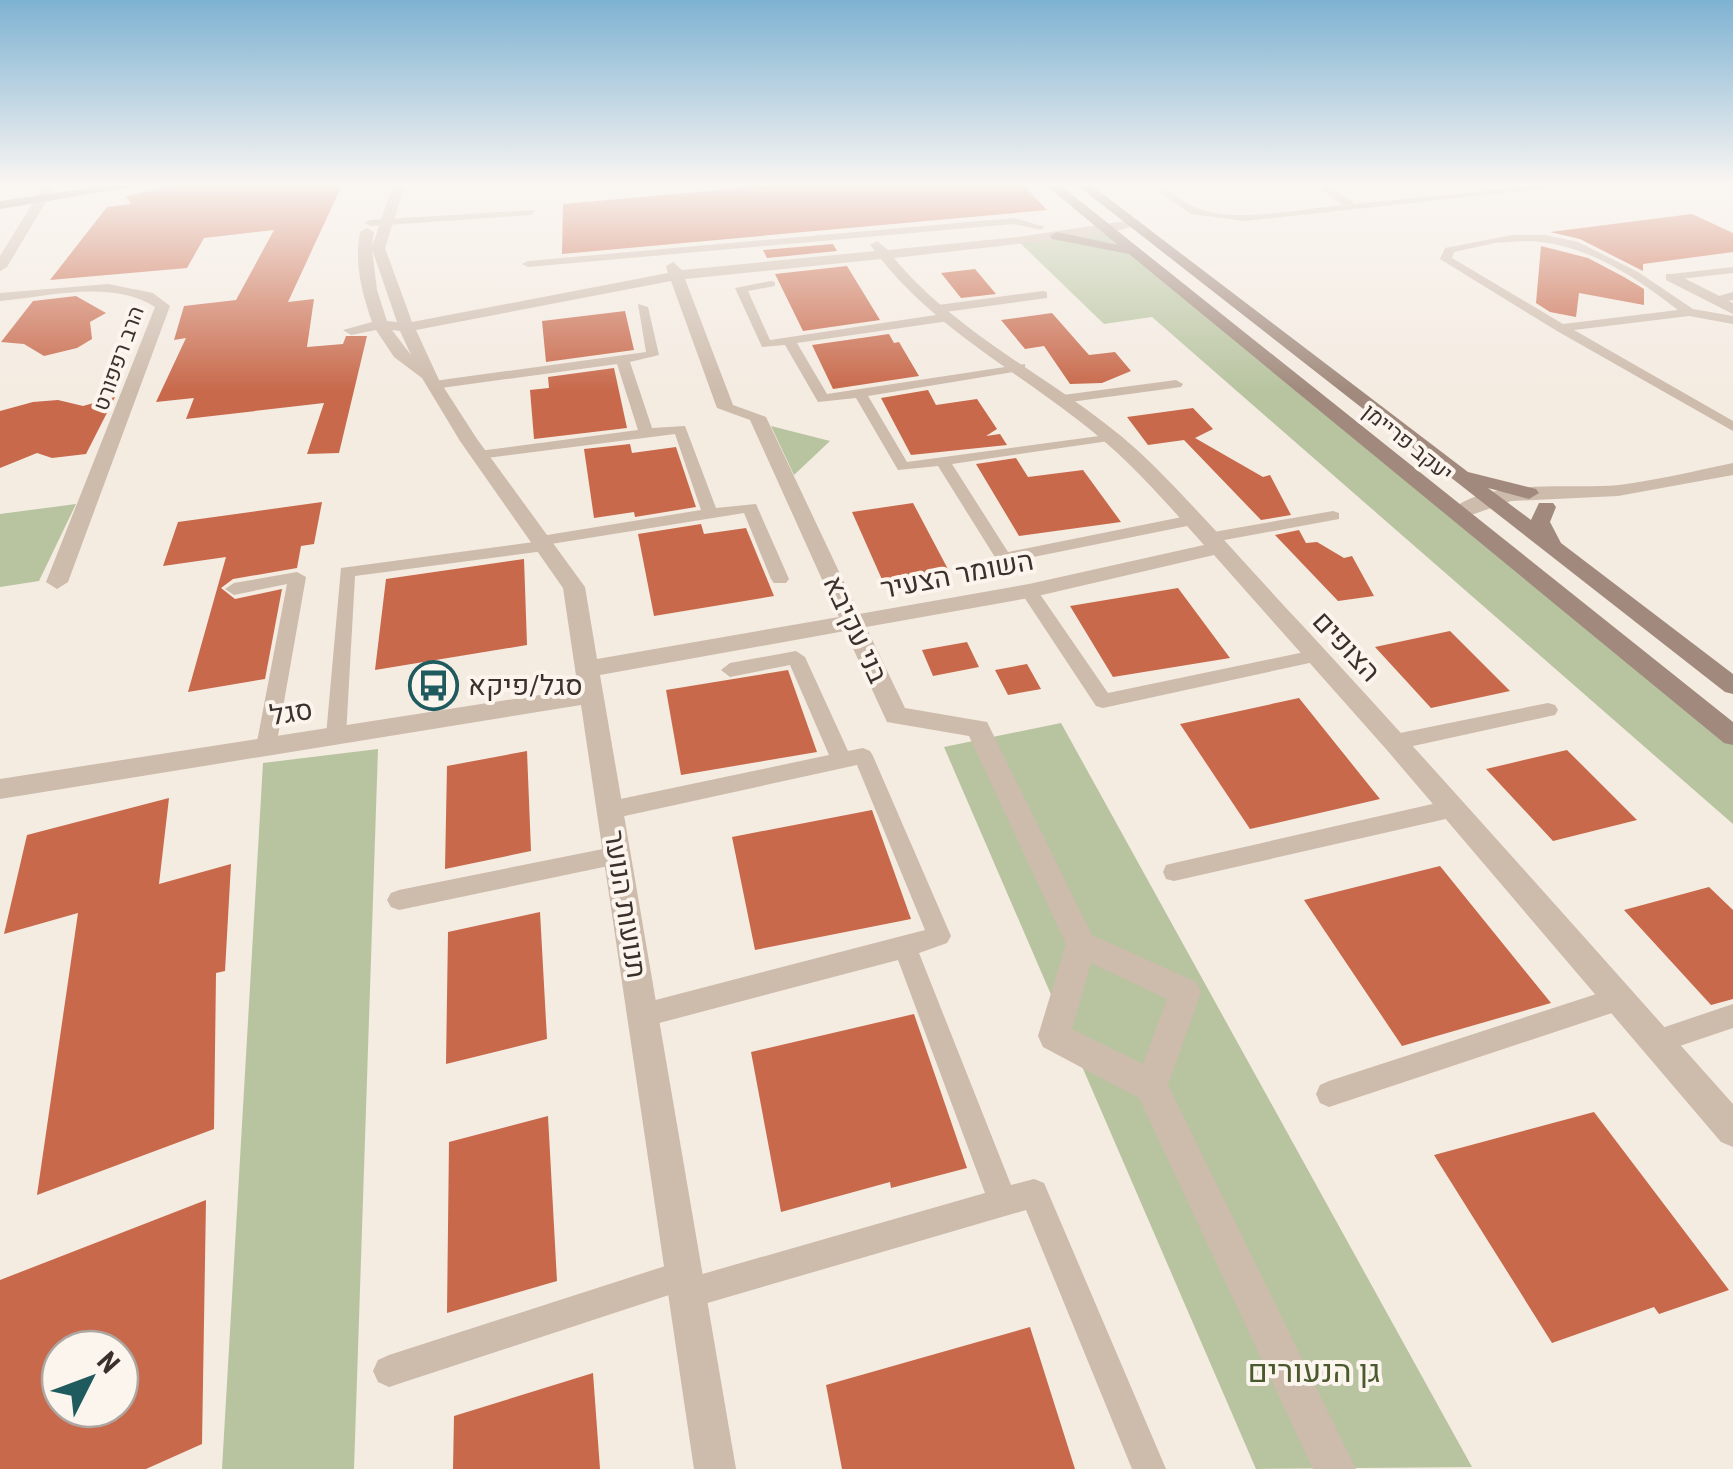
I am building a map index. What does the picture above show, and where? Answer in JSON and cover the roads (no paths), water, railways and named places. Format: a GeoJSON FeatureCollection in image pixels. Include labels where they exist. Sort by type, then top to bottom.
{"type":"FeatureCollection","features":[{"type":"Feature","properties":{"kind":"main road"},"geometry":{"type":"LineString","coordinates":[[1131,254],[1136,255]]}},
{"type":"Feature","properties":{"kind":"main road","name":"יעקב פריימן"},"geometry":{"type":"LineString","coordinates":[[1174,254],[1733,686]]}},
{"type":"Feature","properties":{"kind":"main road","name":"יעקב פריימן"},"geometry":{"type":"LineString","coordinates":[[1136,255],[1733,736]]}},
{"type":"Feature","properties":{"kind":"main road"},"geometry":{"type":"LineString","coordinates":[[1450,468],[1486,483],[1529,493]]}},
{"type":"Feature","properties":{"kind":"main road"},"geometry":{"type":"LineString","coordinates":[[1546,507],[1540,526],[1558,550]]}},
{"type":"Feature","properties":{"kind":"street"},"geometry":{"type":"LineString","coordinates":[[362,254],[381,325]]}},
{"type":"Feature","properties":{"kind":"street","name":"תנועות הנוער"},"geometry":{"type":"LineString","coordinates":[[380,254],[433,383],[574,588],[715,1469]]}},
{"type":"Feature","properties":{"kind":"street"},"geometry":{"type":"LineString","coordinates":[[351,330],[676,271],[847,254]]}},
{"type":"Feature","properties":{"kind":"street","name":"הצופים"},"geometry":{"type":"LineString","coordinates":[[885,254],[909,284],[944,313],[1063,399],[1144,467],[1395,742],[1733,1130]]}},
{"type":"Feature","properties":{"kind":"street","name":"בני עקיבא"},"geometry":{"type":"LineString","coordinates":[[676,271],[726,408],[757,418],[896,716],[978,728],[1082,944]]}},
{"type":"Feature","properties":{"kind":"street"},"geometry":{"type":"LineString","coordinates":[[1671,277],[1733,309]]}},
{"type":"Feature","properties":{"kind":"street","name":"הרב רפפורט"},"geometry":{"type":"LineString","coordinates":[[0,298],[124,287],[151,295],[163,306],[56,582]]}},
{"type":"Feature","properties":{"kind":"street","name":"תנועות הנוער"},"geometry":{"type":"LineString","coordinates":[[381,325],[392,344],[433,383]]}},
{"type":"Feature","properties":{"kind":"street"},"geometry":{"type":"LineString","coordinates":[[1457,514],[1488,497],[1600,492],[1733,469]]}},
{"type":"Feature","properties":{"kind":"street"},"geometry":{"type":"LineString","coordinates":[[1457,514],[1510,513],[1582,500],[1600,492]]}},
{"type":"Feature","properties":{"kind":"street","name":"השומר הצעיר"},"geometry":{"type":"LineString","coordinates":[[590,682],[855,624],[1029,591],[1206,535]]}},
{"type":"Feature","properties":{"kind":"street","name":"סגל"},"geometry":{"type":"LineString","coordinates":[[0,789],[336,736],[590,682]]}},
{"type":"Feature","properties":{"kind":"street"},"geometry":{"type":"LineString","coordinates":[[1150,1086],[1185,992],[1082,944],[1054,1036],[1150,1086],[1335,1469]]}},
{"type":"Feature","properties":{"kind":"lane"},"geometry":{"type":"LineString","coordinates":[[528,264],[643,254]]}},
{"type":"Feature","properties":{"kind":"lane"},"geometry":{"type":"LineString","coordinates":[[1448,254],[1446,259],[1733,427]]}},
{"type":"Feature","properties":{"kind":"lane"},"geometry":{"type":"LineString","coordinates":[[1592,254],[1671,297],[1689,312]]}},
{"type":"Feature","properties":{"kind":"lane"},"geometry":{"type":"LineString","coordinates":[[1671,277],[1733,270]]}},
{"type":"Feature","properties":{"kind":"lane"},"geometry":{"type":"LineString","coordinates":[[771,284],[741,288],[766,344],[1043,296]]}},
{"type":"Feature","properties":{"kind":"lane"},"geometry":{"type":"LineString","coordinates":[[1714,299],[1733,296]]}},
{"type":"Feature","properties":{"kind":"lane"},"geometry":{"type":"LineString","coordinates":[[433,383],[653,355],[642,307]]}},
{"type":"Feature","properties":{"kind":"lane"},"geometry":{"type":"LineString","coordinates":[[1561,328],[1689,312],[1733,320]]}},
{"type":"Feature","properties":{"kind":"lane"},"geometry":{"type":"LineString","coordinates":[[790,340],[822,399],[1020,367]]}},
{"type":"Feature","properties":{"kind":"lane"},"geometry":{"type":"LineString","coordinates":[[622,359],[646,433]]}},
{"type":"Feature","properties":{"kind":"lane"},"geometry":{"type":"LineString","coordinates":[[1063,399],[1176,384]]}},
{"type":"Feature","properties":{"kind":"lane"},"geometry":{"type":"LineString","coordinates":[[860,393],[903,467],[1110,436]]}},
{"type":"Feature","properties":{"kind":"lane"},"geometry":{"type":"LineString","coordinates":[[480,455],[680,429],[710,514]]}},
{"type":"Feature","properties":{"kind":"lane"},"geometry":{"type":"LineString","coordinates":[[942,462],[1004,558],[1333,516]]}},
{"type":"Feature","properties":{"kind":"lane"},"geometry":{"type":"LineString","coordinates":[[336,736],[348,572],[542,544],[750,507],[780,578]]}},
{"type":"Feature","properties":{"kind":"lane"},"geometry":{"type":"LineString","coordinates":[[234,589],[297,577],[266,747]]}},
{"type":"Feature","properties":{"kind":"lane"},"geometry":{"type":"LineString","coordinates":[[1029,591],[1104,701],[1314,656]]}},
{"type":"Feature","properties":{"kind":"lane"},"geometry":{"type":"LineString","coordinates":[[730,670],[796,657],[842,761]]}},
{"type":"Feature","properties":{"kind":"lane"},"geometry":{"type":"LineString","coordinates":[[1395,742],[1548,710]]}},
{"type":"Feature","properties":{"kind":"lane"},"geometry":{"type":"LineString","coordinates":[[611,810],[863,756],[939,936],[644,1015]]}},
{"type":"Feature","properties":{"kind":"lane"},"geometry":{"type":"LineString","coordinates":[[1174,872],[1450,809]]}},
{"type":"Feature","properties":{"kind":"lane"},"geometry":{"type":"LineString","coordinates":[[399,900],[618,854]]}},
{"type":"Feature","properties":{"kind":"lane"},"geometry":{"type":"LineString","coordinates":[[905,947],[1003,1202]]}},
{"type":"Feature","properties":{"kind":"lane"},"geometry":{"type":"LineString","coordinates":[[1328,1094],[1618,999]]}},
{"type":"Feature","properties":{"kind":"lane"},"geometry":{"type":"LineString","coordinates":[[1656,1042],[1733,1016]]}},
{"type":"Feature","properties":{"kind":"lane"},"geometry":{"type":"LineString","coordinates":[[389,1371],[686,1285],[1034,1193],[1149,1469]]}},
{"type":"Feature","properties":{"kind":"place","name":"סגל/פיקא"},"geometry":{"type":"Point","coordinates":[433,685]}},
{"type":"Feature","properties":{"kind":"park label","name":"גן הנעורים"},"geometry":{"type":"Point","coordinates":[1314,1371]}}]}
